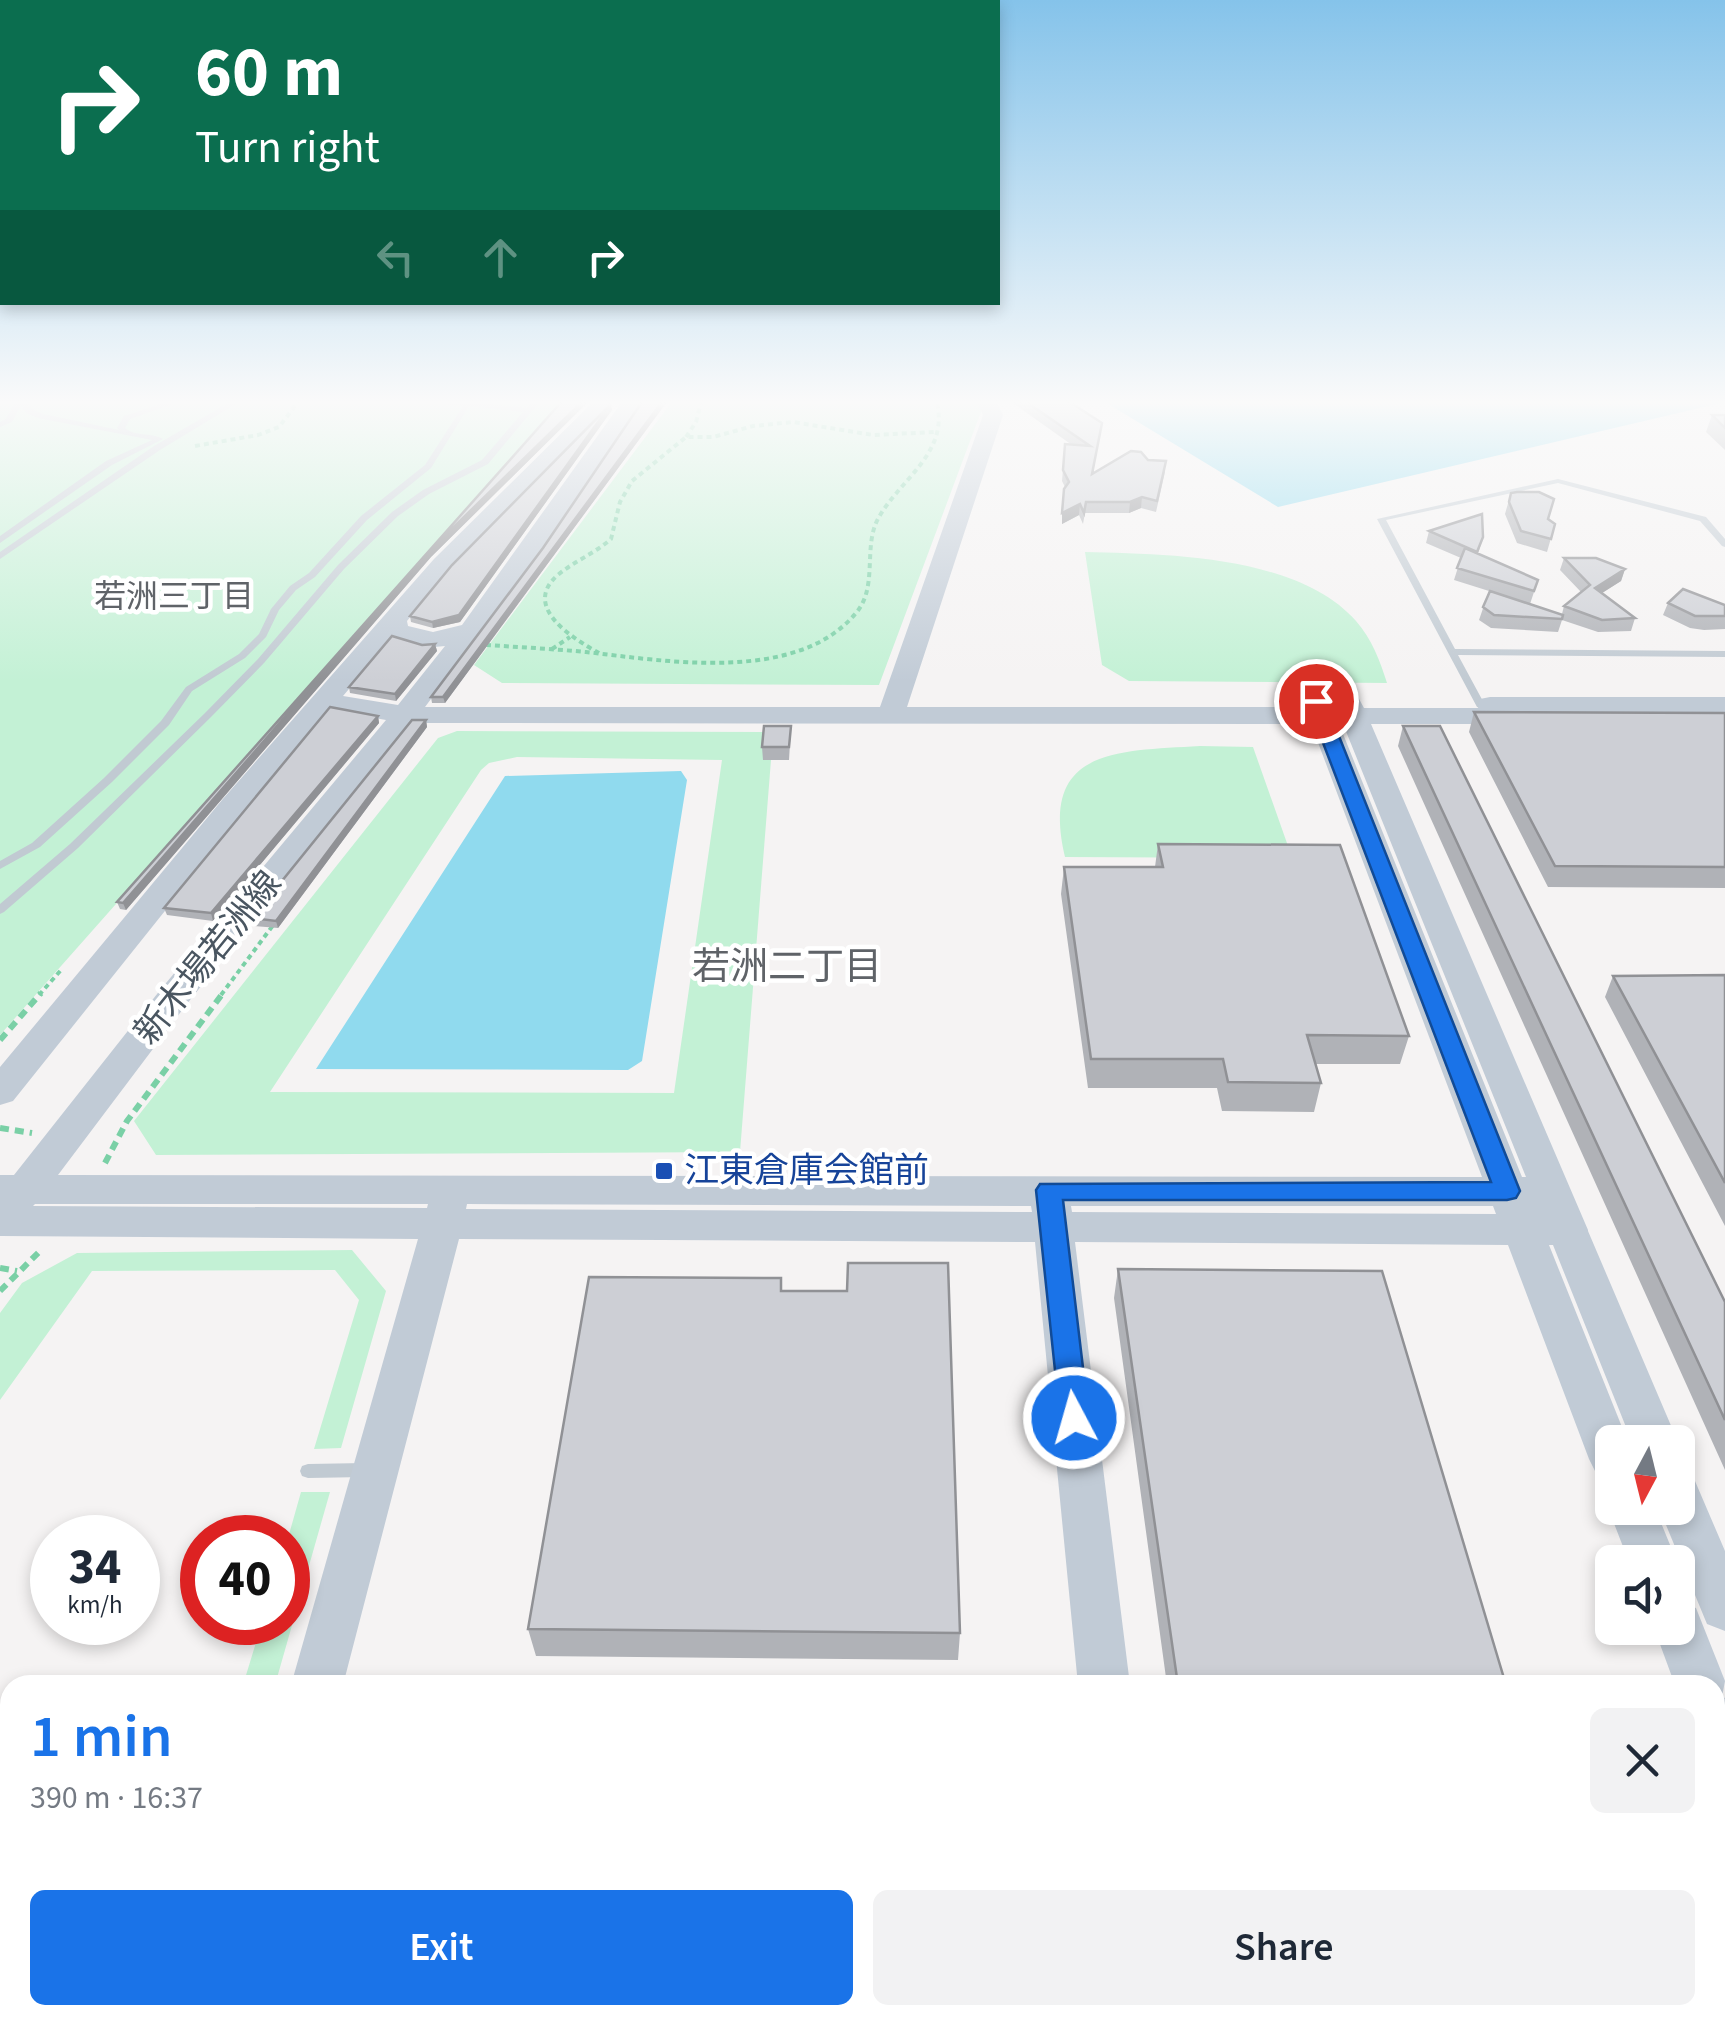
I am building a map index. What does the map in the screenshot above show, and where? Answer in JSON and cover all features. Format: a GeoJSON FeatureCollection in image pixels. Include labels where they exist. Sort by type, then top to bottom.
{"type":"FeatureCollection","features":[{"type":"Feature","properties":{"kind":"street"},"geometry":{"type":"LineString","coordinates":[[0,1092],[324,700],[442,564],[495,494]]}},
{"type":"Feature","properties":{"kind":"street"},"geometry":{"type":"LineString","coordinates":[[442,564],[513,494]]}},
{"type":"Feature","properties":{"kind":"street"},"geometry":{"type":"LineString","coordinates":[[520,566],[572,494]]}},
{"type":"Feature","properties":{"kind":"street"},"geometry":{"type":"LineString","coordinates":[[520,566],[584,494]]}},
{"type":"Feature","properties":{"kind":"street"},"geometry":{"type":"LineString","coordinates":[[894,709],[966,494]]}},
{"type":"Feature","properties":{"kind":"street","name":"新木場若洲線"},"geometry":{"type":"LineString","coordinates":[[0,1220],[13,1188],[412,707],[476,637],[520,566]]}},
{"type":"Feature","properties":{"kind":"street"},"geometry":{"type":"LineString","coordinates":[[394,621],[404,636],[414,639],[476,637]]}},
{"type":"Feature","properties":{"kind":"street"},"geometry":{"type":"LineString","coordinates":[[324,700],[412,707],[1335,710],[1725,717]]}},
{"type":"Feature","properties":{"kind":"street"},"geometry":{"type":"LineString","coordinates":[[1335,710],[1480,705],[1725,705]]}},
{"type":"Feature","properties":{"kind":"street"},"geometry":{"type":"LineString","coordinates":[[1335,710],[1507,1191],[1599,1425]]}},
{"type":"Feature","properties":{"kind":"street"},"geometry":{"type":"LineString","coordinates":[[1335,710],[1560,1211],[1648,1425]]}},
{"type":"Feature","properties":{"kind":"street"},"geometry":{"type":"LineString","coordinates":[[13,1188],[447,1206]]}},
{"type":"Feature","properties":{"kind":"street"},"geometry":{"type":"LineString","coordinates":[[1051,1209],[1507,1191],[1560,1211]]}},
{"type":"Feature","properties":{"kind":"street"},"geometry":{"type":"LineString","coordinates":[[0,1220],[447,1206],[1051,1209],[1522,1230],[1560,1211]]}},
{"type":"Feature","properties":{"kind":"street"},"geometry":{"type":"LineString","coordinates":[[320,1675],[447,1206]]}},
{"type":"Feature","properties":{"kind":"street"},"geometry":{"type":"LineString","coordinates":[[1051,1209],[1103,1675]]}},
{"type":"Feature","properties":{"kind":"street"},"geometry":{"type":"LineString","coordinates":[[1690,1525],[1725,1608]]}},
{"type":"Feature","properties":{"kind":"street"},"geometry":{"type":"LineString","coordinates":[[1686,1645],[1697,1675]]}},
{"type":"Feature","properties":{"kind":"lane"},"geometry":{"type":"LineString","coordinates":[[0,540],[65,494]]}},
{"type":"Feature","properties":{"kind":"lane"},"geometry":{"type":"LineString","coordinates":[[0,556],[92,494]]}},
{"type":"Feature","properties":{"kind":"lane"},"geometry":{"type":"LineString","coordinates":[[0,866],[36,844],[108,780],[164,723],[190,689],[242,656],[263,635],[275,609],[293,588],[312,575],[364,518],[394,494]]}},
{"type":"Feature","properties":{"kind":"lane"},"geometry":{"type":"LineString","coordinates":[[0,910],[74,846],[208,715],[261,661],[341,567],[395,514],[424,494]]}},
{"type":"Feature","properties":{"kind":"lane"},"geometry":{"type":"LineString","coordinates":[[1480,705],[1381,519],[1500,494]]}},
{"type":"Feature","properties":{"kind":"lane"},"geometry":{"type":"LineString","coordinates":[[1606,494],[1703,519],[1725,544]]}},
{"type":"Feature","properties":{"kind":"lane"},"geometry":{"type":"LineString","coordinates":[[1452,652],[1725,654]]}},
{"type":"Feature","properties":{"kind":"lane"},"geometry":{"type":"LineString","coordinates":[[308,1470],[376,1470]]}},
{"type":"Feature","properties":{"kind":"path"},"geometry":{"type":"LineString","coordinates":[[602,654],[570,637],[548,613],[544,597],[546,588],[561,573],[611,539],[625,494]]}},
{"type":"Feature","properties":{"kind":"path"},"geometry":{"type":"LineString","coordinates":[[476,637],[679,664],[738,661],[789,651],[841,626],[865,598],[869,549],[876,522],[899,494]]}},
{"type":"Feature","properties":{"kind":"path"},"geometry":{"type":"LineString","coordinates":[[550,649],[562,646],[570,637]]}},
{"type":"Feature","properties":{"kind":"path"},"geometry":{"type":"LineString","coordinates":[[105,1163],[127,1122],[274,924]]}},
{"type":"Feature","properties":{"kind":"path"},"geometry":{"type":"LineString","coordinates":[[0,1291],[48,1242]]}},
{"type":"Feature","properties":{"kind":"path"},"geometry":{"type":"LineString","coordinates":[[0,1268],[18,1271]]}},
{"type":"Feature","properties":{"kind":"green space"},"geometry":{"type":"Polygon","coordinates":[[[0,494],[479,494],[0,1035],[0,494]]]}},
{"type":"Feature","properties":{"kind":"green space"},"geometry":{"type":"Polygon","coordinates":[[[603,494],[950,494],[879,685],[502,683],[474,665],[603,494]]]}},
{"type":"Feature","properties":{"kind":"green space"},"geometry":{"type":"Polygon","coordinates":[[[1085,552],[1229,562],[1301,583],[1331,599],[1356,621],[1371,643],[1387,683],[1129,681],[1102,665],[1085,552]]]}},
{"type":"Feature","properties":{"kind":"green space"},"geometry":{"type":"Polygon","coordinates":[[[457,731],[784,732],[763,760],[771,760],[740,1152],[156,1155],[134,1121],[438,738],[457,731]],[[517,757],[489,763],[270,1092],[674,1093],[722,760],[517,757]]]}},
{"type":"Feature","properties":{"kind":"green space"},"geometry":{"type":"Polygon","coordinates":[[[1200,746],[1253,747],[1288,846],[1269,858],[1065,857],[1060,821],[1063,794],[1074,775],[1092,762],[1114,755],[1200,746]]]}},
{"type":"Feature","properties":{"kind":"green space"},"geometry":{"type":"Polygon","coordinates":[[[352,1250],[386,1291],[341,1448],[314,1449],[359,1300],[335,1270],[92,1271],[0,1400],[0,1313],[22,1283],[77,1253],[352,1250]]]}},
{"type":"Feature","properties":{"kind":"green space"},"geometry":{"type":"Polygon","coordinates":[[[301,1492],[330,1492],[310,1562],[310,1515],[294,1515],[301,1492]]]}},
{"type":"Feature","properties":{"kind":"green space"},"geometry":{"type":"Polygon","coordinates":[[[255,1645],[286,1645],[278,1675],[246,1675],[255,1645]]]}},
{"type":"Feature","properties":{"kind":"water"},"geometry":{"type":"Polygon","coordinates":[[[1256,494],[1335,494],[1278,507],[1256,494]]]}},
{"type":"Feature","properties":{"kind":"water"},"geometry":{"type":"Polygon","coordinates":[[[681,771],[687,780],[642,1061],[628,1070],[316,1069],[505,776],[681,771]]]}},
{"type":"Feature","properties":{"kind":"building"},"geometry":{"type":"Polygon","coordinates":[[[480,494],[488,494],[430,550],[123,903],[117,902],[480,494]]]}},
{"type":"Feature","properties":{"kind":"building"},"geometry":{"type":"Polygon","coordinates":[[[523,494],[547,494],[459,615],[432,622],[410,616],[452,565],[523,494]]]}},
{"type":"Feature","properties":{"kind":"building"},"geometry":{"type":"Polygon","coordinates":[[[580,494],[594,494],[443,697],[431,697],[580,494]]]}},
{"type":"Feature","properties":{"kind":"building"},"geometry":{"type":"Polygon","coordinates":[[[1064,494],[1159,494],[1157,501],[1142,497],[1130,502],[1086,502],[1084,513],[1080,504],[1062,513],[1064,494]]]}},
{"type":"Feature","properties":{"kind":"building"},"geometry":{"type":"Polygon","coordinates":[[[1511,494],[1542,494],[1554,499],[1548,519],[1555,524],[1551,539],[1521,531],[1509,502],[1511,494]]]}},
{"type":"Feature","properties":{"kind":"building"},"geometry":{"type":"Polygon","coordinates":[[[1482,514],[1483,537],[1477,552],[1429,531],[1482,514]]]}},
{"type":"Feature","properties":{"kind":"building"},"geometry":{"type":"Polygon","coordinates":[[[1465,548],[1538,580],[1534,591],[1457,568],[1465,548]]]}},
{"type":"Feature","properties":{"kind":"building"},"geometry":{"type":"Polygon","coordinates":[[[1564,558],[1596,558],[1625,569],[1595,588],[1635,618],[1602,620],[1564,606],[1590,585],[1564,558]]]}},
{"type":"Feature","properties":{"kind":"building"},"geometry":{"type":"Polygon","coordinates":[[[1683,589],[1725,605],[1725,616],[1695,616],[1668,603],[1683,589]]]}},
{"type":"Feature","properties":{"kind":"building"},"geometry":{"type":"Polygon","coordinates":[[[1490,591],[1563,615],[1562,619],[1494,615],[1483,607],[1490,591]]]}},
{"type":"Feature","properties":{"kind":"building"},"geometry":{"type":"Polygon","coordinates":[[[392,636],[422,645],[435,644],[395,694],[349,687],[392,636]]]}},
{"type":"Feature","properties":{"kind":"building"},"geometry":{"type":"Polygon","coordinates":[[[330,707],[378,716],[211,913],[164,908],[330,707]]]}},
{"type":"Feature","properties":{"kind":"building"},"geometry":{"type":"Polygon","coordinates":[[[1474,712],[1725,713],[1725,867],[1555,866],[1474,712]]]}},
{"type":"Feature","properties":{"kind":"building"},"geometry":{"type":"Polygon","coordinates":[[[412,720],[426,720],[276,921],[252,918],[412,720]]]}},
{"type":"Feature","properties":{"kind":"building"},"geometry":{"type":"Polygon","coordinates":[[[764,726],[791,726],[789,747],[762,747],[764,726]]]}},
{"type":"Feature","properties":{"kind":"building"},"geometry":{"type":"Polygon","coordinates":[[[1403,726],[1440,726],[1725,1302],[1725,1420],[1403,726]]]}},
{"type":"Feature","properties":{"kind":"building"},"geometry":{"type":"Polygon","coordinates":[[[1158,844],[1340,845],[1409,1036],[1307,1035],[1321,1083],[1228,1082],[1223,1059],[1091,1059],[1064,867],[1163,867],[1158,844]]]}},
{"type":"Feature","properties":{"kind":"building"},"geometry":{"type":"Polygon","coordinates":[[[1725,975],[1725,1183],[1613,976],[1725,975]]]}},
{"type":"Feature","properties":{"kind":"building"},"geometry":{"type":"Polygon","coordinates":[[[848,1263],[948,1263],[960,1633],[528,1629],[589,1277],[781,1278],[781,1291],[847,1291],[848,1263]]]}},
{"type":"Feature","properties":{"kind":"building"},"geometry":{"type":"Polygon","coordinates":[[[1118,1269],[1382,1271],[1503,1675],[1177,1675],[1118,1269]]]}},
{"type":"Feature","properties":{"kind":"place","name":"江東倉庫会館前"},"geometry":{"type":"Point","coordinates":[664,1171]}},
{"type":"Feature","properties":{"kind":"district","name":"若洲三丁目"},"geometry":{"type":"Point","coordinates":[174,597]}},
{"type":"Feature","properties":{"kind":"district","name":"若洲二丁目"},"geometry":{"type":"Point","coordinates":[787,967]}},
{"type":"Feature","properties":{"kind":"route"},"geometry":{"type":"LineString","coordinates":[[1074,1418],[1049,1190],[1507,1191],[1316,701]]}}]}
